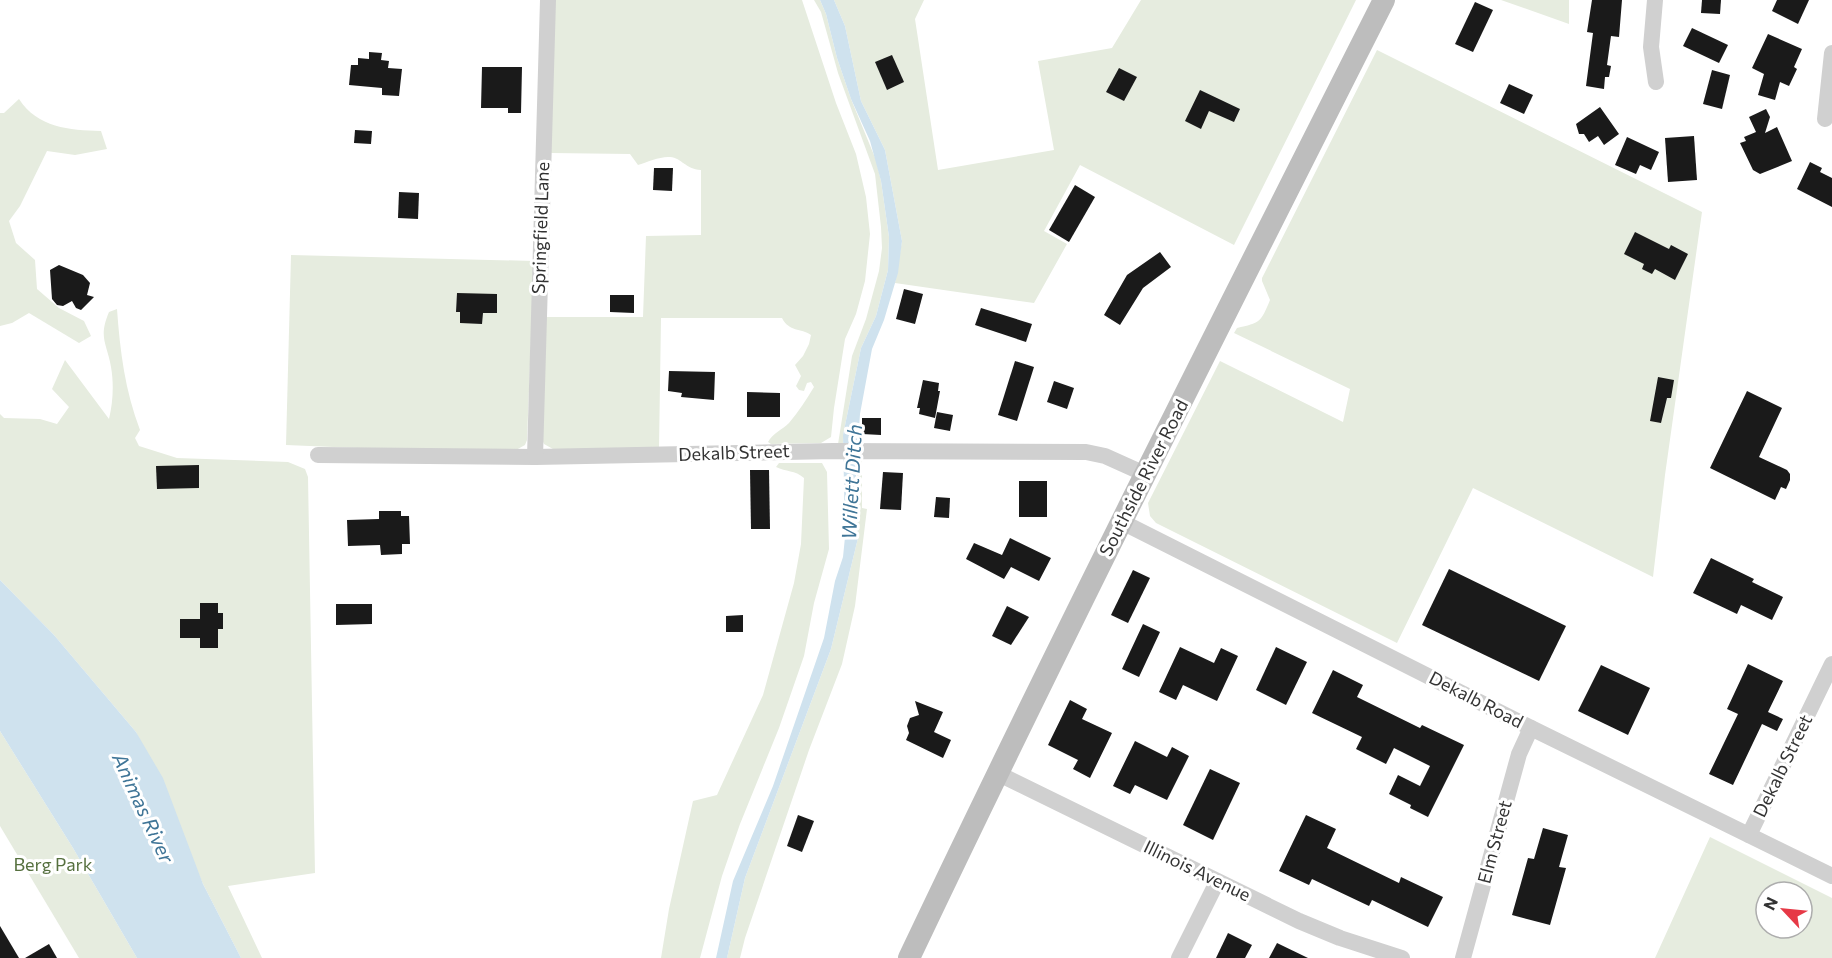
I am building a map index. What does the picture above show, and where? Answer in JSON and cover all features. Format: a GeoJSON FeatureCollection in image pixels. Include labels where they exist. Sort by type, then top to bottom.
{"type":"FeatureCollection","features":[{"type":"Feature","properties":{"kind":"main road","name":"Southside River Road"},"geometry":{"type":"LineString","coordinates":[[909,958],[997,773],[1145,474],[1384,0]]}},
{"type":"Feature","properties":{"kind":"street","name":"Springfield Lane"},"geometry":{"type":"LineString","coordinates":[[535,457],[548,0]]}},
{"type":"Feature","properties":{"kind":"street"},"geometry":{"type":"LineString","coordinates":[[1655,0],[1651,47],[1656,82]]}},
{"type":"Feature","properties":{"kind":"street"},"geometry":{"type":"LineString","coordinates":[[1825,120],[1832,53]]}},
{"type":"Feature","properties":{"kind":"street","name":"Dekalb Street"},"geometry":{"type":"LineString","coordinates":[[318,454],[535,457],[837,451],[1086,452],[1105,456],[1145,474]]}},
{"type":"Feature","properties":{"kind":"street","name":"Dekalb Road"},"geometry":{"type":"LineString","coordinates":[[1122,522],[1531,728],[1832,876]]}},
{"type":"Feature","properties":{"kind":"street","name":"Dekalb Street"},"geometry":{"type":"LineString","coordinates":[[1749,835],[1832,664]]}},
{"type":"Feature","properties":{"kind":"street","name":"Elm Street"},"geometry":{"type":"LineString","coordinates":[[1463,958],[1519,754],[1531,728]]}},
{"type":"Feature","properties":{"kind":"street","name":"Illinois Avenue"},"geometry":{"type":"LineString","coordinates":[[997,773],[1217,882],[1340,938],[1402,958]]}},
{"type":"Feature","properties":{"kind":"street"},"geometry":{"type":"LineString","coordinates":[[1179,958],[1217,882]]}},
{"type":"Feature","properties":{"kind":"green space"},"geometry":{"type":"Polygon","coordinates":[[[554,0],[802,0],[836,103],[856,154],[866,197],[870,234],[865,281],[856,314],[845,339],[831,437],[821,443],[771,444],[768,442],[789,423],[814,387],[811,382],[807,383],[804,391],[799,390],[796,386],[801,376],[795,365],[803,356],[811,335],[788,326],[782,318],[661,318],[659,449],[553,449],[544,444],[542,439],[546,317],[643,317],[646,236],[701,235],[701,170],[691,168],[678,159],[670,157],[658,158],[638,165],[630,154],[551,153],[554,0]]]}},
{"type":"Feature","properties":{"kind":"green space"},"geometry":{"type":"Polygon","coordinates":[[[814,0],[820,0],[826,14],[837,58],[851,99],[876,160],[889,237],[888,270],[876,316],[861,348],[843,435],[843,445],[838,444],[852,356],[866,319],[879,271],[882,248],[881,227],[875,174],[838,73],[821,12],[814,0]]]}},
{"type":"Feature","properties":{"kind":"green space"},"geometry":{"type":"Polygon","coordinates":[[[834,0],[924,0],[915,19],[938,170],[1054,150],[1038,61],[1112,48],[1141,0],[1356,0],[1234,245],[1080,165],[1044,231],[1067,244],[1034,303],[895,283],[902,241],[885,150],[861,101],[845,26],[834,0]]]}},
{"type":"Feature","properties":{"kind":"green space"},"geometry":{"type":"Polygon","coordinates":[[[1501,0],[1569,0],[1569,24],[1501,0]]]}},
{"type":"Feature","properties":{"kind":"green space"},"geometry":{"type":"Polygon","coordinates":[[[1377,50],[1702,212],[1653,577],[1473,488],[1397,643],[1156,523],[1150,516],[1148,503],[1220,361],[1343,422],[1350,389],[1234,333],[1237,328],[1255,323],[1264,313],[1270,300],[1262,278],[1377,50]]]}},
{"type":"Feature","properties":{"kind":"green space"},"geometry":{"type":"Polygon","coordinates":[[[19,99],[35,116],[55,126],[101,131],[107,149],[75,155],[47,151],[20,206],[9,221],[16,243],[35,260],[37,289],[59,308],[84,321],[91,336],[79,343],[29,313],[12,323],[0,326],[0,113],[4,113],[19,99]]]}},
{"type":"Feature","properties":{"kind":"green space"},"geometry":{"type":"Polygon","coordinates":[[[291,255],[534,261],[525,445],[516,450],[381,449],[286,445],[291,255]]]}},
{"type":"Feature","properties":{"kind":"green space"},"geometry":{"type":"Polygon","coordinates":[[[117,309],[124,371],[130,401],[140,430],[135,438],[139,446],[177,458],[288,462],[305,469],[308,477],[315,873],[228,886],[262,958],[241,958],[203,884],[136,732],[54,635],[0,580],[0,414],[4,418],[40,419],[57,424],[69,407],[52,389],[65,360],[109,419],[113,380],[104,340],[104,328],[109,312],[117,309]]]}},
{"type":"Feature","properties":{"kind":"green space"},"geometry":{"type":"Polygon","coordinates":[[[857,457],[862,457],[862,508],[867,509],[855,606],[842,664],[809,750],[740,958],[727,958],[745,878],[831,649],[858,538],[857,457]]]}},
{"type":"Feature","properties":{"kind":"green space"},"geometry":{"type":"Polygon","coordinates":[[[779,463],[822,463],[827,472],[829,549],[814,603],[804,656],[722,876],[700,958],[661,958],[669,909],[693,801],[717,795],[763,695],[794,583],[801,544],[804,478],[776,467],[779,463]]]}},
{"type":"Feature","properties":{"kind":"green space","name":"Berg Park"},"geometry":{"type":"Polygon","coordinates":[[[0,731],[73,848],[137,958],[79,958],[0,826],[0,731]]]}},
{"type":"Feature","properties":{"kind":"green space"},"geometry":{"type":"Polygon","coordinates":[[[1710,837],[1796,880],[1754,880],[1754,940],[1814,940],[1814,889],[1832,898],[1832,958],[1655,958],[1710,837]]]}},
{"type":"Feature","properties":{"kind":"water","name":"Willett Ditch"},"geometry":{"type":"Polygon","coordinates":[[[820,0],[834,0],[845,26],[861,101],[885,150],[902,241],[898,273],[884,320],[872,349],[860,414],[856,471],[858,538],[831,649],[745,878],[727,958],[716,958],[733,881],[773,786],[824,638],[835,581],[843,557],[845,537],[843,435],[861,348],[876,316],[888,270],[889,237],[881,181],[870,141],[851,99],[837,58],[826,14],[820,0]]]}},
{"type":"Feature","properties":{"kind":"water","name":"Animas River"},"geometry":{"type":"Polygon","coordinates":[[[0,580],[54,635],[136,732],[163,778],[203,884],[241,958],[137,958],[73,848],[0,731],[0,580]]]}},
{"type":"Feature","properties":{"kind":"building"},"geometry":{"type":"Polygon","coordinates":[[[1592,0],[1622,0],[1619,37],[1611,36],[1607,65],[1611,66],[1609,77],[1605,77],[1604,89],[1586,86],[1593,33],[1587,32],[1592,0]]]}},
{"type":"Feature","properties":{"kind":"building"},"geometry":{"type":"Polygon","coordinates":[[[1702,0],[1721,0],[1720,14],[1701,13],[1702,0]]]}},
{"type":"Feature","properties":{"kind":"building"},"geometry":{"type":"Polygon","coordinates":[[[1777,0],[1809,0],[1798,24],[1772,11],[1777,0]]]}},
{"type":"Feature","properties":{"kind":"building"},"geometry":{"type":"Polygon","coordinates":[[[1475,2],[1493,10],[1473,52],[1455,44],[1475,2]]]}},
{"type":"Feature","properties":{"kind":"building"},"geometry":{"type":"Polygon","coordinates":[[[1692,28],[1728,45],[1719,63],[1683,46],[1692,28]]]}},
{"type":"Feature","properties":{"kind":"building"},"geometry":{"type":"Polygon","coordinates":[[[1768,34],[1802,49],[1794,67],[1797,69],[1789,86],[1780,82],[1775,100],[1758,95],[1764,74],[1752,68],[1768,34]]]}},
{"type":"Feature","properties":{"kind":"building"},"geometry":{"type":"Polygon","coordinates":[[[369,52],[382,53],[381,60],[389,61],[388,68],[402,69],[399,96],[382,95],[382,88],[349,85],[351,65],[358,65],[358,58],[369,59],[369,52]]]}},
{"type":"Feature","properties":{"kind":"building"},"geometry":{"type":"Polygon","coordinates":[[[892,55],[904,82],[887,90],[875,62],[892,55]]]}},
{"type":"Feature","properties":{"kind":"building"},"geometry":{"type":"Polygon","coordinates":[[[482,67],[522,67],[521,113],[508,113],[508,108],[481,108],[482,67]]]}},
{"type":"Feature","properties":{"kind":"building"},"geometry":{"type":"Polygon","coordinates":[[[1119,68],[1137,77],[1124,101],[1106,92],[1119,68]]]}},
{"type":"Feature","properties":{"kind":"building"},"geometry":{"type":"Polygon","coordinates":[[[1712,70],[1730,75],[1722,109],[1703,104],[1712,70]]]}},
{"type":"Feature","properties":{"kind":"building"},"geometry":{"type":"Polygon","coordinates":[[[1509,84],[1533,95],[1524,114],[1500,103],[1509,84]]]}},
{"type":"Feature","properties":{"kind":"building"},"geometry":{"type":"Polygon","coordinates":[[[1200,90],[1240,109],[1234,122],[1209,111],[1201,129],[1185,121],[1200,90]]]}},
{"type":"Feature","properties":{"kind":"building"},"geometry":{"type":"Polygon","coordinates":[[[1600,107],[1619,134],[1604,145],[1598,136],[1589,142],[1584,134],[1579,134],[1576,124],[1600,107]]]}},
{"type":"Feature","properties":{"kind":"building"},"geometry":{"type":"Polygon","coordinates":[[[1766,109],[1770,117],[1765,133],[1777,127],[1792,161],[1760,174],[1753,170],[1740,143],[1746,141],[1744,137],[1756,132],[1749,117],[1766,109]]]}},
{"type":"Feature","properties":{"kind":"building"},"geometry":{"type":"Polygon","coordinates":[[[355,130],[372,131],[371,144],[354,143],[355,130]]]}},
{"type":"Feature","properties":{"kind":"building"},"geometry":{"type":"Polygon","coordinates":[[[1694,136],[1697,180],[1668,182],[1665,138],[1694,136]]]}},
{"type":"Feature","properties":{"kind":"building"},"geometry":{"type":"Polygon","coordinates":[[[1627,137],[1659,152],[1651,170],[1640,165],[1636,174],[1615,165],[1627,137]]]}},
{"type":"Feature","properties":{"kind":"building"},"geometry":{"type":"Polygon","coordinates":[[[1810,162],[1822,168],[1820,172],[1832,178],[1832,207],[1797,189],[1810,162]]]}},
{"type":"Feature","properties":{"kind":"building"},"geometry":{"type":"Polygon","coordinates":[[[654,168],[673,168],[672,191],[653,190],[654,168]]]}},
{"type":"Feature","properties":{"kind":"building"},"geometry":{"type":"Polygon","coordinates":[[[1075,185],[1095,197],[1069,242],[1049,230],[1075,185]]]}},
{"type":"Feature","properties":{"kind":"building"},"geometry":{"type":"Polygon","coordinates":[[[399,192],[419,193],[418,219],[398,218],[399,192]]]}},
{"type":"Feature","properties":{"kind":"building"},"geometry":{"type":"Polygon","coordinates":[[[1635,232],[1669,249],[1671,245],[1688,254],[1675,280],[1655,269],[1652,274],[1642,269],[1644,264],[1624,254],[1635,232]]]}},
{"type":"Feature","properties":{"kind":"building"},"geometry":{"type":"Polygon","coordinates":[[[1160,252],[1171,267],[1143,288],[1120,325],[1104,315],[1127,275],[1160,252]]]}},
{"type":"Feature","properties":{"kind":"building"},"geometry":{"type":"Polygon","coordinates":[[[59,265],[83,275],[90,283],[87,295],[94,297],[81,310],[76,308],[72,301],[63,306],[57,305],[52,299],[50,270],[59,265]]]}},
{"type":"Feature","properties":{"kind":"building"},"geometry":{"type":"Polygon","coordinates":[[[904,289],[923,294],[915,324],[896,319],[904,289]]]}},
{"type":"Feature","properties":{"kind":"building"},"geometry":{"type":"Polygon","coordinates":[[[457,293],[497,294],[497,313],[483,313],[482,324],[460,323],[460,312],[456,312],[457,293]]]}},
{"type":"Feature","properties":{"kind":"building"},"geometry":{"type":"Polygon","coordinates":[[[610,295],[634,295],[634,313],[610,312],[610,295]]]}},
{"type":"Feature","properties":{"kind":"building"},"geometry":{"type":"Polygon","coordinates":[[[981,308],[1032,324],[1026,342],[975,325],[981,308]]]}},
{"type":"Feature","properties":{"kind":"building"},"geometry":{"type":"Polygon","coordinates":[[[1015,361],[1034,367],[1017,421],[998,415],[1015,361]]]}},
{"type":"Feature","properties":{"kind":"building"},"geometry":{"type":"Polygon","coordinates":[[[669,371],[715,372],[714,400],[681,397],[682,393],[668,391],[669,371]]]}},
{"type":"Feature","properties":{"kind":"building"},"geometry":{"type":"Polygon","coordinates":[[[1658,377],[1674,380],[1671,398],[1667,398],[1661,423],[1650,421],[1658,377]]]}},
{"type":"Feature","properties":{"kind":"building"},"geometry":{"type":"Polygon","coordinates":[[[923,380],[939,383],[938,391],[940,391],[935,418],[919,414],[920,408],[917,408],[923,380]]]}},
{"type":"Feature","properties":{"kind":"building"},"geometry":{"type":"Polygon","coordinates":[[[1054,381],[1074,388],[1067,409],[1047,402],[1054,381]]]}},
{"type":"Feature","properties":{"kind":"building"},"geometry":{"type":"Polygon","coordinates":[[[1747,391],[1782,408],[1759,457],[1787,470],[1790,474],[1786,489],[1781,487],[1775,500],[1710,468],[1747,391]]]}},
{"type":"Feature","properties":{"kind":"building"},"geometry":{"type":"Polygon","coordinates":[[[747,392],[780,393],[780,417],[747,417],[747,392]]]}},
{"type":"Feature","properties":{"kind":"building"},"geometry":{"type":"Polygon","coordinates":[[[937,412],[953,415],[950,431],[934,428],[937,412]]]}},
{"type":"Feature","properties":{"kind":"building"},"geometry":{"type":"Polygon","coordinates":[[[862,418],[881,418],[881,435],[862,434],[862,418]]]}},
{"type":"Feature","properties":{"kind":"building"},"geometry":{"type":"Polygon","coordinates":[[[199,465],[199,488],[157,489],[156,466],[199,465]]]}},
{"type":"Feature","properties":{"kind":"building"},"geometry":{"type":"Polygon","coordinates":[[[750,470],[769,470],[770,529],[751,529],[750,470]]]}},
{"type":"Feature","properties":{"kind":"building"},"geometry":{"type":"Polygon","coordinates":[[[883,472],[903,473],[901,510],[880,509],[883,472]]]}},
{"type":"Feature","properties":{"kind":"building"},"geometry":{"type":"Polygon","coordinates":[[[1019,481],[1047,481],[1047,517],[1019,517],[1019,481]]]}},
{"type":"Feature","properties":{"kind":"building"},"geometry":{"type":"Polygon","coordinates":[[[936,497],[950,498],[949,518],[934,517],[936,497]]]}},
{"type":"Feature","properties":{"kind":"building"},"geometry":{"type":"Polygon","coordinates":[[[379,511],[401,511],[401,516],[409,516],[410,544],[402,544],[402,554],[381,555],[380,545],[348,546],[347,520],[379,519],[379,511]]]}},
{"type":"Feature","properties":{"kind":"building"},"geometry":{"type":"Polygon","coordinates":[[[1010,538],[1051,558],[1039,581],[1011,567],[1004,579],[966,559],[974,543],[1002,555],[1010,538]]]}},
{"type":"Feature","properties":{"kind":"building"},"geometry":{"type":"Polygon","coordinates":[[[1711,558],[1754,579],[1752,582],[1783,597],[1772,620],[1741,605],[1737,614],[1693,593],[1711,558]]]}},
{"type":"Feature","properties":{"kind":"building"},"geometry":{"type":"Polygon","coordinates":[[[1449,569],[1566,626],[1539,681],[1422,625],[1449,569]]]}},
{"type":"Feature","properties":{"kind":"building"},"geometry":{"type":"Polygon","coordinates":[[[1133,570],[1150,578],[1128,623],[1111,615],[1133,570]]]}},
{"type":"Feature","properties":{"kind":"building"},"geometry":{"type":"Polygon","coordinates":[[[200,603],[218,603],[218,613],[223,613],[223,629],[218,629],[218,648],[200,648],[200,638],[180,638],[180,619],[200,619],[200,603]]]}},
{"type":"Feature","properties":{"kind":"building"},"geometry":{"type":"Polygon","coordinates":[[[336,604],[372,604],[372,624],[336,625],[336,604]]]}},
{"type":"Feature","properties":{"kind":"building"},"geometry":{"type":"Polygon","coordinates":[[[1007,606],[1029,617],[1011,645],[992,636],[1007,606]]]}},
{"type":"Feature","properties":{"kind":"building"},"geometry":{"type":"Polygon","coordinates":[[[743,615],[743,632],[726,632],[726,616],[743,615]]]}},
{"type":"Feature","properties":{"kind":"building"},"geometry":{"type":"Polygon","coordinates":[[[1143,624],[1160,632],[1139,677],[1122,669],[1143,624]]]}},
{"type":"Feature","properties":{"kind":"building"},"geometry":{"type":"Polygon","coordinates":[[[1180,647],[1214,663],[1221,648],[1238,656],[1217,701],[1183,685],[1176,700],[1159,692],[1180,647]]]}},
{"type":"Feature","properties":{"kind":"building"},"geometry":{"type":"Polygon","coordinates":[[[1276,647],[1307,662],[1286,705],[1256,690],[1276,647]]]}},
{"type":"Feature","properties":{"kind":"building"},"geometry":{"type":"Polygon","coordinates":[[[1748,664],[1783,681],[1768,712],[1783,719],[1777,731],[1762,724],[1733,785],[1709,774],[1738,714],[1727,709],[1748,664]]]}},
{"type":"Feature","properties":{"kind":"building"},"geometry":{"type":"Polygon","coordinates":[[[1601,665],[1650,688],[1628,735],[1578,711],[1601,665]]]}},
{"type":"Feature","properties":{"kind":"building"},"geometry":{"type":"Polygon","coordinates":[[[1333,670],[1363,685],[1357,697],[1420,728],[1422,725],[1464,745],[1428,817],[1389,794],[1398,775],[1420,786],[1430,766],[1394,748],[1386,764],[1356,749],[1362,737],[1312,713],[1333,670]]]}},
{"type":"Feature","properties":{"kind":"building"},"geometry":{"type":"Polygon","coordinates":[[[1070,700],[1087,709],[1082,719],[1112,733],[1090,778],[1073,769],[1078,760],[1048,745],[1070,700]]]}},
{"type":"Feature","properties":{"kind":"building"},"geometry":{"type":"Polygon","coordinates":[[[915,701],[943,712],[934,732],[951,740],[943,758],[906,740],[910,718],[919,715],[915,701]]]}},
{"type":"Feature","properties":{"kind":"building"},"geometry":{"type":"Polygon","coordinates":[[[1135,741],[1167,757],[1172,747],[1189,756],[1167,800],[1135,785],[1130,794],[1113,786],[1135,741]]]}},
{"type":"Feature","properties":{"kind":"building"},"geometry":{"type":"Polygon","coordinates":[[[1210,769],[1240,783],[1213,840],[1183,825],[1210,769]]]}},
{"type":"Feature","properties":{"kind":"building"},"geometry":{"type":"Polygon","coordinates":[[[798,815],[814,821],[802,852],[787,846],[798,815]]]}},
{"type":"Feature","properties":{"kind":"building"},"geometry":{"type":"Polygon","coordinates":[[[1306,815],[1336,829],[1327,848],[1399,883],[1401,877],[1443,897],[1428,927],[1372,900],[1369,906],[1312,879],[1309,885],[1279,871],[1306,815]]]}},
{"type":"Feature","properties":{"kind":"building"},"geometry":{"type":"Polygon","coordinates":[[[1543,828],[1568,835],[1559,867],[1566,868],[1550,925],[1512,915],[1528,858],[1534,859],[1543,828]]]}},
{"type":"Feature","properties":{"kind":"building"},"geometry":{"type":"Polygon","coordinates":[[[0,926],[19,958],[0,958],[0,926]]]}},
{"type":"Feature","properties":{"kind":"building"},"geometry":{"type":"Polygon","coordinates":[[[1228,933],[1252,945],[1245,958],[1216,958],[1228,933]]]}},
{"type":"Feature","properties":{"kind":"building"},"geometry":{"type":"Polygon","coordinates":[[[1277,943],[1308,958],[1269,958],[1277,943]]]}},
{"type":"Feature","properties":{"kind":"building"},"geometry":{"type":"Polygon","coordinates":[[[49,944],[57,958],[25,958],[49,944]]]}}]}
